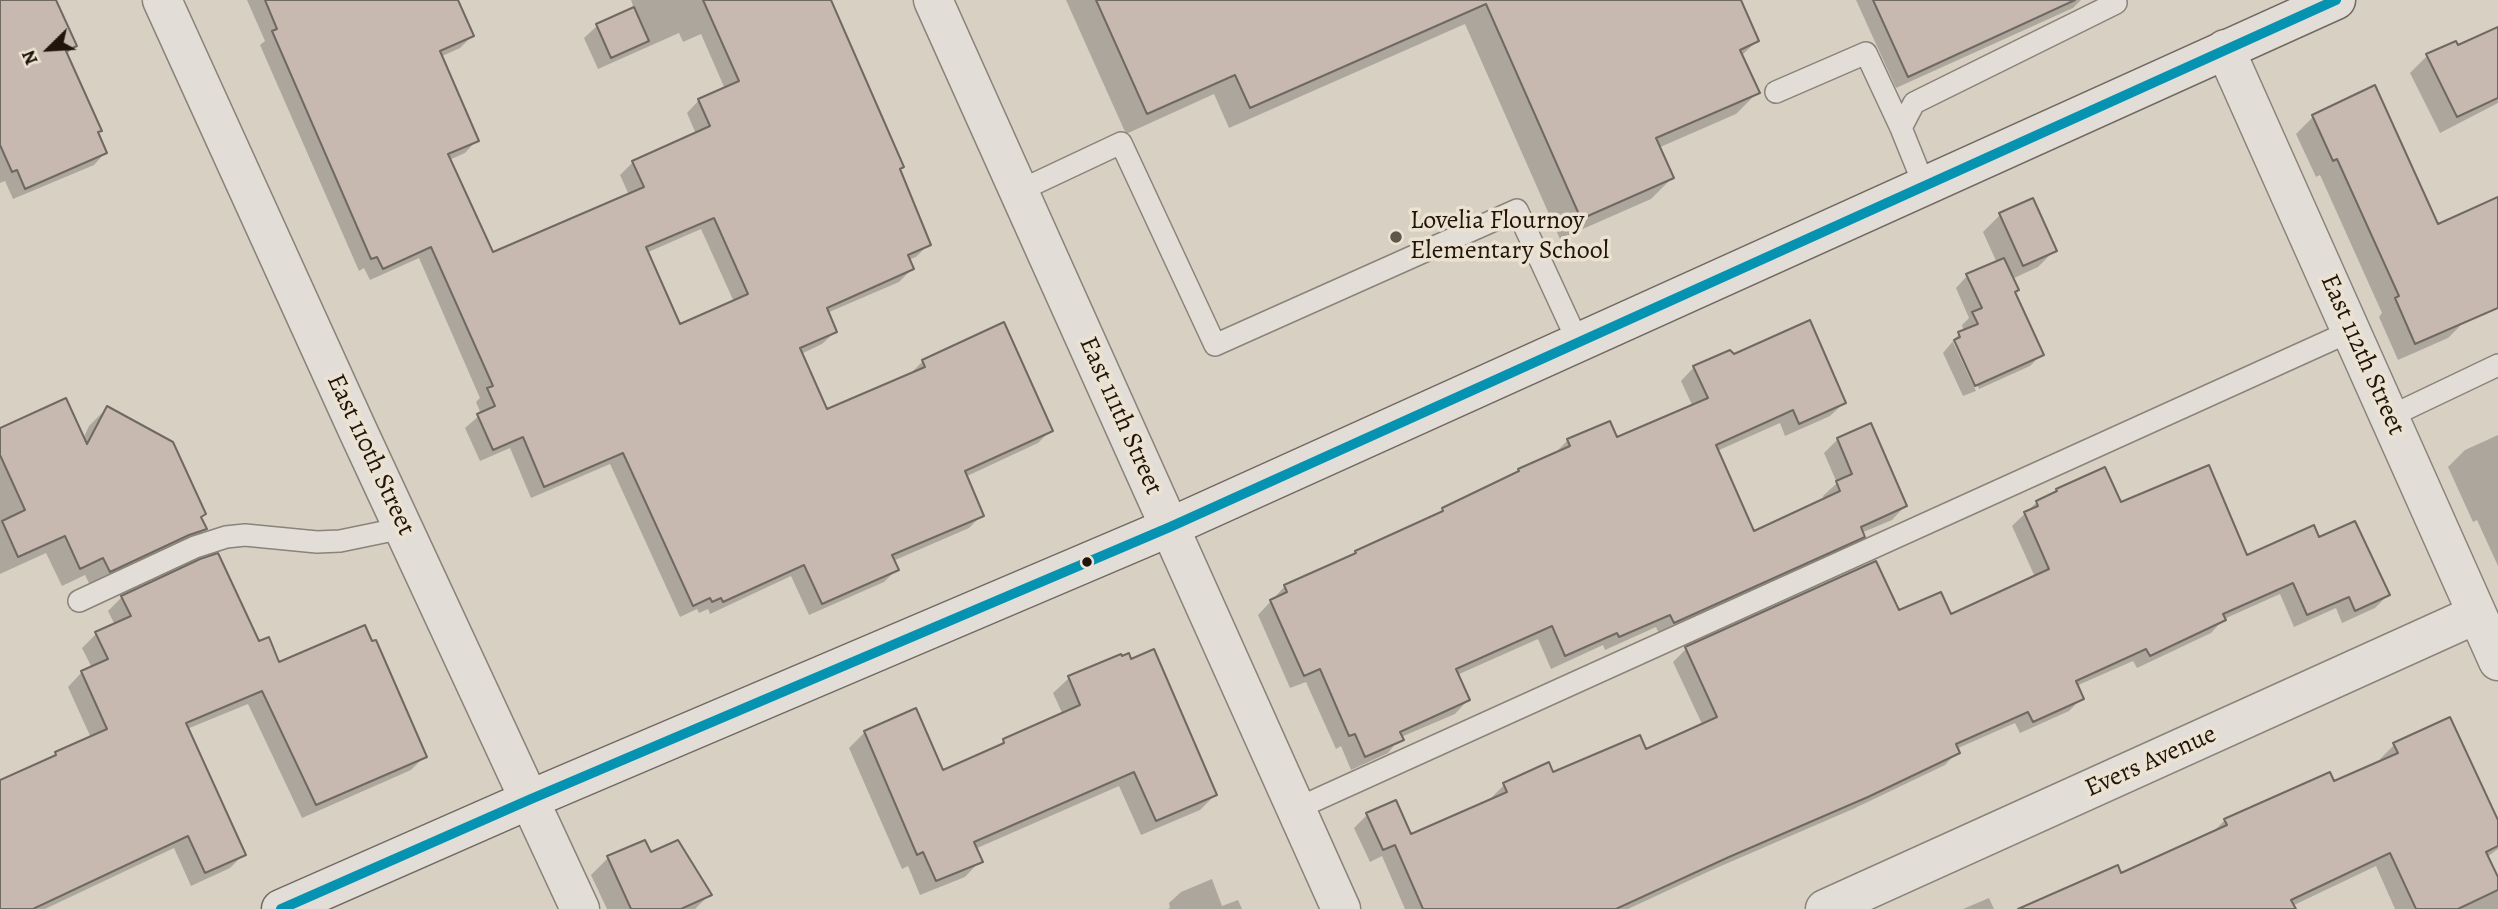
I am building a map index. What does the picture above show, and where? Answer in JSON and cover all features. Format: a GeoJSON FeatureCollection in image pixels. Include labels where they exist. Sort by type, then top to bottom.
{"type":"FeatureCollection","features":[{"type":"Feature","properties":{"kind":"street","name":"East 110th Street"},"geometry":{"type":"LineString","coordinates":[[162,0],[580,909]]}},
{"type":"Feature","properties":{"kind":"street","name":"East 111th Street"},"geometry":{"type":"LineString","coordinates":[[933,0],[1340,909]]}},
{"type":"Feature","properties":{"kind":"street"},"geometry":{"type":"LineString","coordinates":[[281,909],[531,799],[1170,527],[2325,2]]}},
{"type":"Feature","properties":{"kind":"street","name":"East 112th Street"},"geometry":{"type":"LineString","coordinates":[[2225,49],[2498,661]]}},
{"type":"Feature","properties":{"kind":"street","name":"Evers Avenue"},"geometry":{"type":"LineString","coordinates":[[1825,909],[2477,614]]}},
{"type":"Feature","properties":{"kind":"lane"},"geometry":{"type":"LineString","coordinates":[[1901,128],[1914,103],[2116,3],[2115,0]]}},
{"type":"Feature","properties":{"kind":"lane"},"geometry":{"type":"LineString","coordinates":[[1776,92],[1866,53],[1924,185]]}},
{"type":"Feature","properties":{"kind":"lane"},"geometry":{"type":"LineString","coordinates":[[1019,191],[1121,144],[1214,345],[1517,210],[1578,342]]}},
{"type":"Feature","properties":{"kind":"lane"},"geometry":{"type":"LineString","coordinates":[[1296,809],[2351,331]]}},
{"type":"Feature","properties":{"kind":"lane"},"geometry":{"type":"LineString","coordinates":[[2389,417],[2498,365]]}},
{"type":"Feature","properties":{"kind":"lane"},"geometry":{"type":"LineString","coordinates":[[79,601],[195,547],[226,537],[245,535],[317,542],[340,541],[403,528]]}},
{"type":"Feature","properties":{"kind":"building"},"geometry":{"type":"Polygon","coordinates":[[[0,0],[56,0],[77,46],[66,51],[102,131],[98,132],[107,153],[25,189],[17,170],[12,172],[0,145],[0,0]]]}},
{"type":"Feature","properties":{"kind":"building"},"geometry":{"type":"Polygon","coordinates":[[[265,0],[458,0],[474,36],[440,51],[479,141],[448,154],[493,252],[644,187],[632,161],[710,126],[698,99],[739,81],[703,0],[831,0],[904,167],[900,169],[931,245],[908,255],[914,269],[827,308],[837,332],[800,348],[827,409],[925,367],[922,360],[1004,322],[1053,431],[965,471],[984,516],[892,555],[899,570],[822,604],[804,565],[723,602],[721,598],[712,602],[710,598],[693,606],[623,453],[544,487],[523,437],[493,450],[477,414],[495,406],[487,388],[493,386],[431,247],[383,269],[377,257],[371,259],[272,31],[277,29],[265,0]],[[714,218],[646,247],[680,324],[748,294],[714,218]]]}},
{"type":"Feature","properties":{"kind":"building"},"geometry":{"type":"Polygon","coordinates":[[[1096,0],[1741,0],[1759,41],[1740,50],[1760,93],[1656,138],[1674,178],[1581,219],[1486,4],[1250,108],[1235,75],[1147,114],[1096,0]]]}},
{"type":"Feature","properties":{"kind":"building"},"geometry":{"type":"Polygon","coordinates":[[[1873,0],[2075,0],[1908,77],[1873,0]]]}},
{"type":"Feature","properties":{"kind":"building"},"geometry":{"type":"Polygon","coordinates":[[[634,7],[649,41],[611,58],[596,24],[634,7]]]}},
{"type":"Feature","properties":{"kind":"building"},"geometry":{"type":"Polygon","coordinates":[[[2498,27],[2498,98],[2457,117],[2426,54],[2456,41],[2458,45],[2498,27]]]}},
{"type":"Feature","properties":{"kind":"building"},"geometry":{"type":"Polygon","coordinates":[[[2375,85],[2438,224],[2498,197],[2498,308],[2415,344],[2395,298],[2399,296],[2337,159],[2333,161],[2312,115],[2375,85]]]}},
{"type":"Feature","properties":{"kind":"building"},"geometry":{"type":"Polygon","coordinates":[[[2033,198],[2057,251],[2023,266],[1999,213],[2033,198]]]}},
{"type":"Feature","properties":{"kind":"building"},"geometry":{"type":"Polygon","coordinates":[[[2004,258],[2019,290],[2015,292],[2044,355],[1975,386],[1954,340],[1960,337],[1958,332],[1978,324],[1972,312],[1982,308],[1966,274],[2004,258]]]}},
{"type":"Feature","properties":{"kind":"building"},"geometry":{"type":"Polygon","coordinates":[[[1810,320],[1846,403],[1799,424],[1793,410],[1716,445],[1754,531],[1840,491],[1836,481],[1852,474],[1837,438],[1871,423],[1907,506],[1861,527],[1865,537],[1674,623],[1670,615],[1619,637],[1617,633],[1565,656],[1552,626],[1456,669],[1470,700],[1400,732],[1404,740],[1365,757],[1355,734],[1349,736],[1320,669],[1304,676],[1270,600],[1287,592],[1284,585],[1443,511],[1442,508],[1519,471],[1518,469],[1570,446],[1567,439],[1610,421],[1617,437],[1708,398],[1693,366],[1730,350],[1734,354],[1810,320]]]}},
{"type":"Feature","properties":{"kind":"building"},"geometry":{"type":"Polygon","coordinates":[[[66,398],[87,444],[107,406],[173,442],[206,514],[201,517],[207,529],[110,572],[103,558],[80,569],[65,536],[18,557],[2,521],[25,510],[0,455],[0,428],[66,398]]]}},
{"type":"Feature","properties":{"kind":"building"},"geometry":{"type":"Polygon","coordinates":[[[2209,465],[2247,555],[2314,525],[2319,537],[2355,521],[2390,595],[2355,611],[2349,597],[2307,615],[2293,583],[2223,614],[2226,620],[2150,656],[2146,649],[2076,681],[2084,699],[2033,722],[2028,712],[1956,744],[1960,753],[1616,909],[1423,909],[1395,845],[1383,850],[1366,813],[1396,800],[1411,834],[1507,792],[1503,783],[1549,762],[1553,772],[1640,735],[1646,749],[1717,717],[1685,647],[1876,561],[1899,610],[1941,592],[1951,614],[2049,569],[2024,512],[2038,506],[2036,501],[2057,491],[2056,489],[2105,467],[2121,502],[2209,465]]]}},
{"type":"Feature","properties":{"kind":"building"},"geometry":{"type":"Polygon","coordinates":[[[218,553],[259,641],[269,637],[279,662],[365,625],[372,641],[376,640],[427,757],[316,805],[262,691],[186,723],[246,855],[205,873],[188,836],[33,909],[0,909],[0,780],[107,729],[81,671],[108,659],[95,632],[131,616],[121,596],[218,553]]]}},
{"type":"Feature","properties":{"kind":"building"},"geometry":{"type":"Polygon","coordinates":[[[1154,649],[1217,795],[1156,821],[1134,772],[974,842],[983,862],[936,881],[923,852],[917,855],[864,731],[916,708],[943,770],[1004,743],[1003,739],[1080,705],[1068,676],[1121,654],[1122,656],[1129,653],[1131,659],[1154,649]]]}},
{"type":"Feature","properties":{"kind":"building"},"geometry":{"type":"Polygon","coordinates":[[[2450,717],[2498,820],[2498,846],[2486,852],[2498,877],[2498,890],[2458,909],[2416,909],[2390,853],[2291,900],[2296,909],[2018,909],[2118,865],[2121,873],[2227,825],[2224,819],[2330,772],[2334,781],[2398,753],[2393,743],[2450,717]]]}},
{"type":"Feature","properties":{"kind":"building"},"geometry":{"type":"Polygon","coordinates":[[[645,840],[651,852],[678,840],[712,895],[681,909],[631,909],[607,856],[645,840]]]}},
{"type":"Feature","properties":{"kind":"transit line"},"geometry":{"type":"LineString","coordinates":[[281,909],[531,799],[1170,527],[2336,0]]}},
{"type":"Feature","properties":{"kind":"place","name":"Lovelia Flournoy Elementary School"},"geometry":{"type":"Point","coordinates":[1396,237]}}]}
